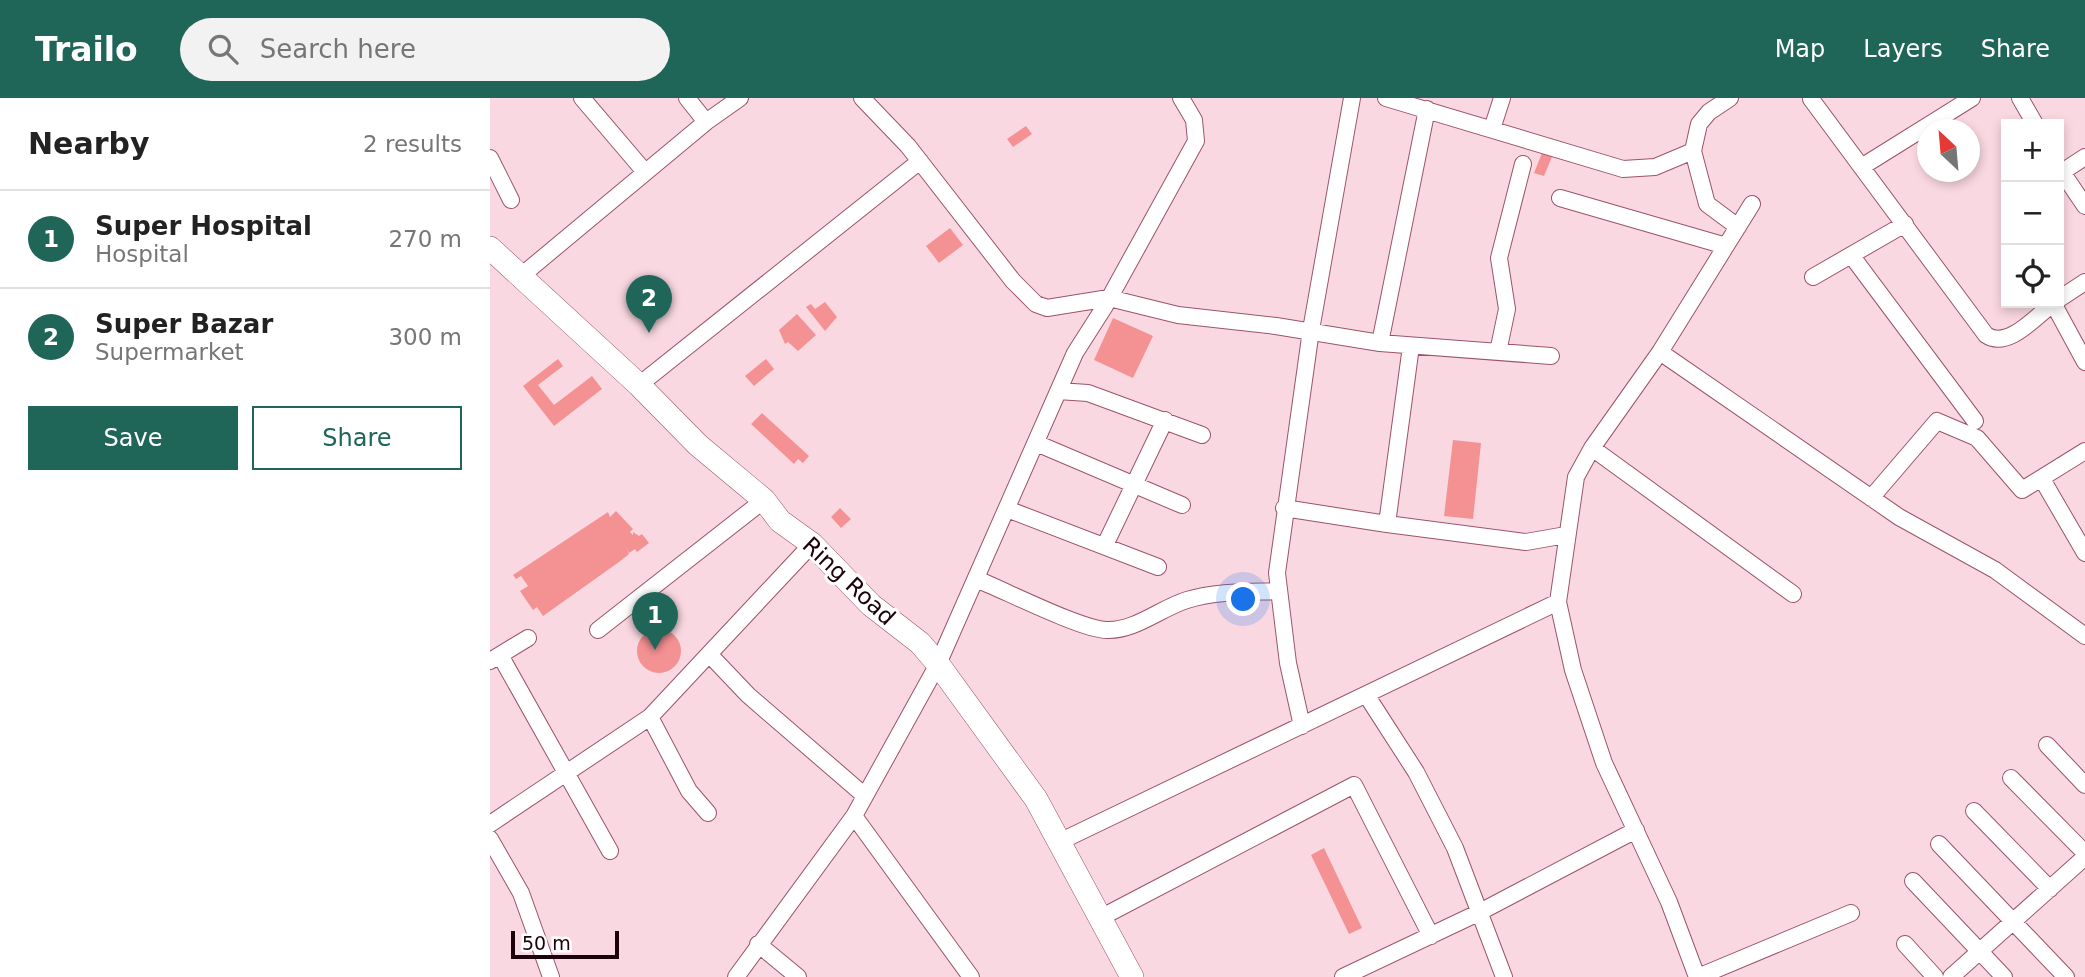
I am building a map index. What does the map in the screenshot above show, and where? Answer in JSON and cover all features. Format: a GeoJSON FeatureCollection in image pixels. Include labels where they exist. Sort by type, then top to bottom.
{"type":"FeatureCollection","features":[{"type":"Feature","properties":{"kind":"main road","name":"Ring Road"},"geometry":{"type":"LineString","coordinates":[[490,247],[639,385],[698,445],[764,500],[780,521],[812,544],[871,606],[920,643],[1030,789],[1130,976]]}},
{"type":"Feature","properties":{"kind":"street"},"geometry":{"type":"LineString","coordinates":[[582,98],[645,172]]}},
{"type":"Feature","properties":{"kind":"street"},"geometry":{"type":"LineString","coordinates":[[687,98],[706,122]]}},
{"type":"Feature","properties":{"kind":"street"},"geometry":{"type":"LineString","coordinates":[[521,276],[706,122],[740,98]]}},
{"type":"Feature","properties":{"kind":"street"},"geometry":{"type":"LineString","coordinates":[[862,98],[920,161],[1013,281],[1037,304],[1047,308],[1109,298],[1178,315],[1311,330],[1380,343],[1551,356]]}},
{"type":"Feature","properties":{"kind":"street"},"geometry":{"type":"LineString","coordinates":[[736,977],[854,816],[938,664],[1075,353],[1109,298],[1196,141],[1194,120],[1181,98]]}},
{"type":"Feature","properties":{"kind":"street"},"geometry":{"type":"LineString","coordinates":[[1302,726],[1288,663],[1277,573],[1311,330],[1352,98]]}},
{"type":"Feature","properties":{"kind":"street"},"geometry":{"type":"LineString","coordinates":[[1386,98],[1623,169],[1654,167],[1693,151]]}},
{"type":"Feature","properties":{"kind":"street"},"geometry":{"type":"LineString","coordinates":[[1492,129],[1502,98]]}},
{"type":"Feature","properties":{"kind":"street"},"geometry":{"type":"LineString","coordinates":[[1730,98],[1709,112],[1699,124],[1693,151],[1707,204],[1738,227]]}},
{"type":"Feature","properties":{"kind":"street"},"geometry":{"type":"LineString","coordinates":[[1863,166],[1972,98]]}},
{"type":"Feature","properties":{"kind":"street"},"geometry":{"type":"LineString","coordinates":[[2020,98],[2032,119]]}},
{"type":"Feature","properties":{"kind":"street"},"geometry":{"type":"LineString","coordinates":[[1811,99],[1986,335],[1994,340],[2012,335],[2047,308]]}},
{"type":"Feature","properties":{"kind":"street"},"geometry":{"type":"LineString","coordinates":[[1380,343],[1427,109]]}},
{"type":"Feature","properties":{"kind":"street"},"geometry":{"type":"LineString","coordinates":[[2064,167],[2085,157]]}},
{"type":"Feature","properties":{"kind":"street"},"geometry":{"type":"LineString","coordinates":[[490,158],[511,200]]}},
{"type":"Feature","properties":{"kind":"street"},"geometry":{"type":"LineString","coordinates":[[639,385],[920,161]]}},
{"type":"Feature","properties":{"kind":"street"},"geometry":{"type":"LineString","coordinates":[[1498,352],[1507,309],[1499,258],[1523,164]]}},
{"type":"Feature","properties":{"kind":"street"},"geometry":{"type":"LineString","coordinates":[[2064,175],[2085,206]]}},
{"type":"Feature","properties":{"kind":"street"},"geometry":{"type":"LineString","coordinates":[[1560,198],[1726,246]]}},
{"type":"Feature","properties":{"kind":"street"},"geometry":{"type":"LineString","coordinates":[[1752,204],[1660,352],[1591,448],[1577,477],[1566,535],[1558,602],[1573,670],[1604,763],[1636,830],[1698,977],[1851,913]]}},
{"type":"Feature","properties":{"kind":"street"},"geometry":{"type":"LineString","coordinates":[[1813,277],[1905,224]]}},
{"type":"Feature","properties":{"kind":"street"},"geometry":{"type":"LineString","coordinates":[[1851,255],[1975,421]]}},
{"type":"Feature","properties":{"kind":"street"},"geometry":{"type":"LineString","coordinates":[[2064,296],[2085,282]]}},
{"type":"Feature","properties":{"kind":"street"},"geometry":{"type":"LineString","coordinates":[[2056,308],[2085,362]]}},
{"type":"Feature","properties":{"kind":"street"},"geometry":{"type":"LineString","coordinates":[[1387,524],[1411,346]]}},
{"type":"Feature","properties":{"kind":"street"},"geometry":{"type":"LineString","coordinates":[[1660,352],[1899,517],[1996,570],[2085,636]]}},
{"type":"Feature","properties":{"kind":"street"},"geometry":{"type":"LineString","coordinates":[[1058,391],[1088,393],[1202,435]]}},
{"type":"Feature","properties":{"kind":"street"},"geometry":{"type":"LineString","coordinates":[[1105,545],[1166,420]]}},
{"type":"Feature","properties":{"kind":"street"},"geometry":{"type":"LineString","coordinates":[[1871,498],[1937,421],[1977,438],[2022,490],[2085,451]]}},
{"type":"Feature","properties":{"kind":"street"},"geometry":{"type":"LineString","coordinates":[[1036,443],[1182,505]]}},
{"type":"Feature","properties":{"kind":"street"},"geometry":{"type":"LineString","coordinates":[[1591,448],[1793,594]]}},
{"type":"Feature","properties":{"kind":"street"},"geometry":{"type":"LineString","coordinates":[[2042,479],[2085,553]]}},
{"type":"Feature","properties":{"kind":"street"},"geometry":{"type":"LineString","coordinates":[[598,630],[764,500]]}},
{"type":"Feature","properties":{"kind":"street"},"geometry":{"type":"LineString","coordinates":[[1284,508],[1526,542],[1566,535]]}},
{"type":"Feature","properties":{"kind":"street"},"geometry":{"type":"LineString","coordinates":[[1006,509],[1158,567]]}},
{"type":"Feature","properties":{"kind":"street"},"geometry":{"type":"LineString","coordinates":[[490,824],[566,770],[650,717],[812,544]]}},
{"type":"Feature","properties":{"kind":"street"},"geometry":{"type":"LineString","coordinates":[[976,579],[1088,626],[1109,631],[1143,620],[1186,600],[1220,594],[1279,591]]}},
{"type":"Feature","properties":{"kind":"street"},"geometry":{"type":"LineString","coordinates":[[1059,842],[1558,602]]}},
{"type":"Feature","properties":{"kind":"street"},"geometry":{"type":"LineString","coordinates":[[528,638],[495,658],[566,770],[610,851]]}},
{"type":"Feature","properties":{"kind":"street"},"geometry":{"type":"LineString","coordinates":[[709,654],[748,695],[865,796]]}},
{"type":"Feature","properties":{"kind":"street"},"geometry":{"type":"LineString","coordinates":[[1367,696],[1416,772],[1455,848],[1504,977]]}},
{"type":"Feature","properties":{"kind":"street"},"geometry":{"type":"LineString","coordinates":[[650,717],[689,791],[708,813]]}},
{"type":"Feature","properties":{"kind":"street"},"geometry":{"type":"LineString","coordinates":[[2047,745],[2085,785]]}},
{"type":"Feature","properties":{"kind":"street"},"geometry":{"type":"LineString","coordinates":[[1951,977],[2085,855],[2011,778]]}},
{"type":"Feature","properties":{"kind":"street"},"geometry":{"type":"LineString","coordinates":[[1100,918],[1354,785],[1431,936]]}},
{"type":"Feature","properties":{"kind":"street"},"geometry":{"type":"LineString","coordinates":[[1975,811],[2050,889]]}},
{"type":"Feature","properties":{"kind":"street"},"geometry":{"type":"LineString","coordinates":[[854,816],[971,977]]}},
{"type":"Feature","properties":{"kind":"street"},"geometry":{"type":"LineString","coordinates":[[1343,977],[1478,913],[1636,830]]}},
{"type":"Feature","properties":{"kind":"street"},"geometry":{"type":"LineString","coordinates":[[490,839],[521,893],[551,977]]}},
{"type":"Feature","properties":{"kind":"street"},"geometry":{"type":"LineString","coordinates":[[1939,844],[2015,920],[2066,977]]}},
{"type":"Feature","properties":{"kind":"street"},"geometry":{"type":"LineString","coordinates":[[1913,881],[2004,977]]}},
{"type":"Feature","properties":{"kind":"street"},"geometry":{"type":"LineString","coordinates":[[758,944],[798,977]]}},
{"type":"Feature","properties":{"kind":"street"},"geometry":{"type":"LineString","coordinates":[[1905,944],[1935,977]]}},
{"type":"Feature","properties":{"kind":"building"},"geometry":{"type":"Polygon","coordinates":[[[1026,126],[1032,134],[1013,147],[1007,139],[1026,126]]]}},
{"type":"Feature","properties":{"kind":"building"},"geometry":{"type":"Polygon","coordinates":[[[1544,148],[1554,152],[1544,176],[1534,173],[1544,148]]]}},
{"type":"Feature","properties":{"kind":"building"},"geometry":{"type":"Polygon","coordinates":[[[950,228],[963,245],[939,263],[926,246],[950,228]]]}},
{"type":"Feature","properties":{"kind":"building"},"geometry":{"type":"Polygon","coordinates":[[[825,302],[837,317],[825,331],[806,307],[811,304],[815,309],[825,302]]]}},
{"type":"Feature","properties":{"kind":"building"},"geometry":{"type":"Polygon","coordinates":[[[797,314],[816,335],[798,351],[788,342],[785,344],[779,330],[797,314]]]}},
{"type":"Feature","properties":{"kind":"building"},"geometry":{"type":"Polygon","coordinates":[[[1113,318],[1153,336],[1133,378],[1094,360],[1113,318]]]}},
{"type":"Feature","properties":{"kind":"building"},"geometry":{"type":"Polygon","coordinates":[[[558,359],[563,366],[538,385],[554,405],[592,376],[602,389],[554,426],[523,386],[558,359]]]}},
{"type":"Feature","properties":{"kind":"building"},"geometry":{"type":"Polygon","coordinates":[[[766,359],[774,369],[754,386],[745,376],[766,359]]]}},
{"type":"Feature","properties":{"kind":"building"},"geometry":{"type":"Polygon","coordinates":[[[762,413],[809,456],[803,463],[798,459],[794,464],[751,424],[762,413]]]}},
{"type":"Feature","properties":{"kind":"building"},"geometry":{"type":"Polygon","coordinates":[[[1453,440],[1481,443],[1473,519],[1444,516],[1453,440]]]}},
{"type":"Feature","properties":{"kind":"building"},"geometry":{"type":"Polygon","coordinates":[[[840,508],[851,519],[841,528],[831,517],[840,508]]]}},
{"type":"Feature","properties":{"kind":"building"},"geometry":{"type":"Polygon","coordinates":[[[616,511],[633,529],[630,532],[633,535],[633,532],[639,536],[642,534],[649,543],[637,552],[635,549],[629,553],[626,547],[629,554],[543,616],[537,607],[533,610],[520,591],[528,586],[521,576],[516,579],[513,575],[608,512],[610,517],[616,511]]]}},
{"type":"Feature","properties":{"kind":"building"},"geometry":{"type":"Polygon","coordinates":[[[659,629],[668,630],[675,635],[680,642],[680,660],[675,667],[668,672],[659,673],[650,672],[643,667],[638,660],[637,651],[638,642],[643,635],[650,630],[659,629]]]}},
{"type":"Feature","properties":{"kind":"building"},"geometry":{"type":"Polygon","coordinates":[[[1324,848],[1362,928],[1349,934],[1311,855],[1324,848]]]}},
{"type":"Feature","properties":{"kind":"place","name":"Super Bazar"},"geometry":{"type":"Point","coordinates":[649,333]}},
{"type":"Feature","properties":{"kind":"place","name":"Super Hospital"},"geometry":{"type":"Point","coordinates":[655,650]}}]}
